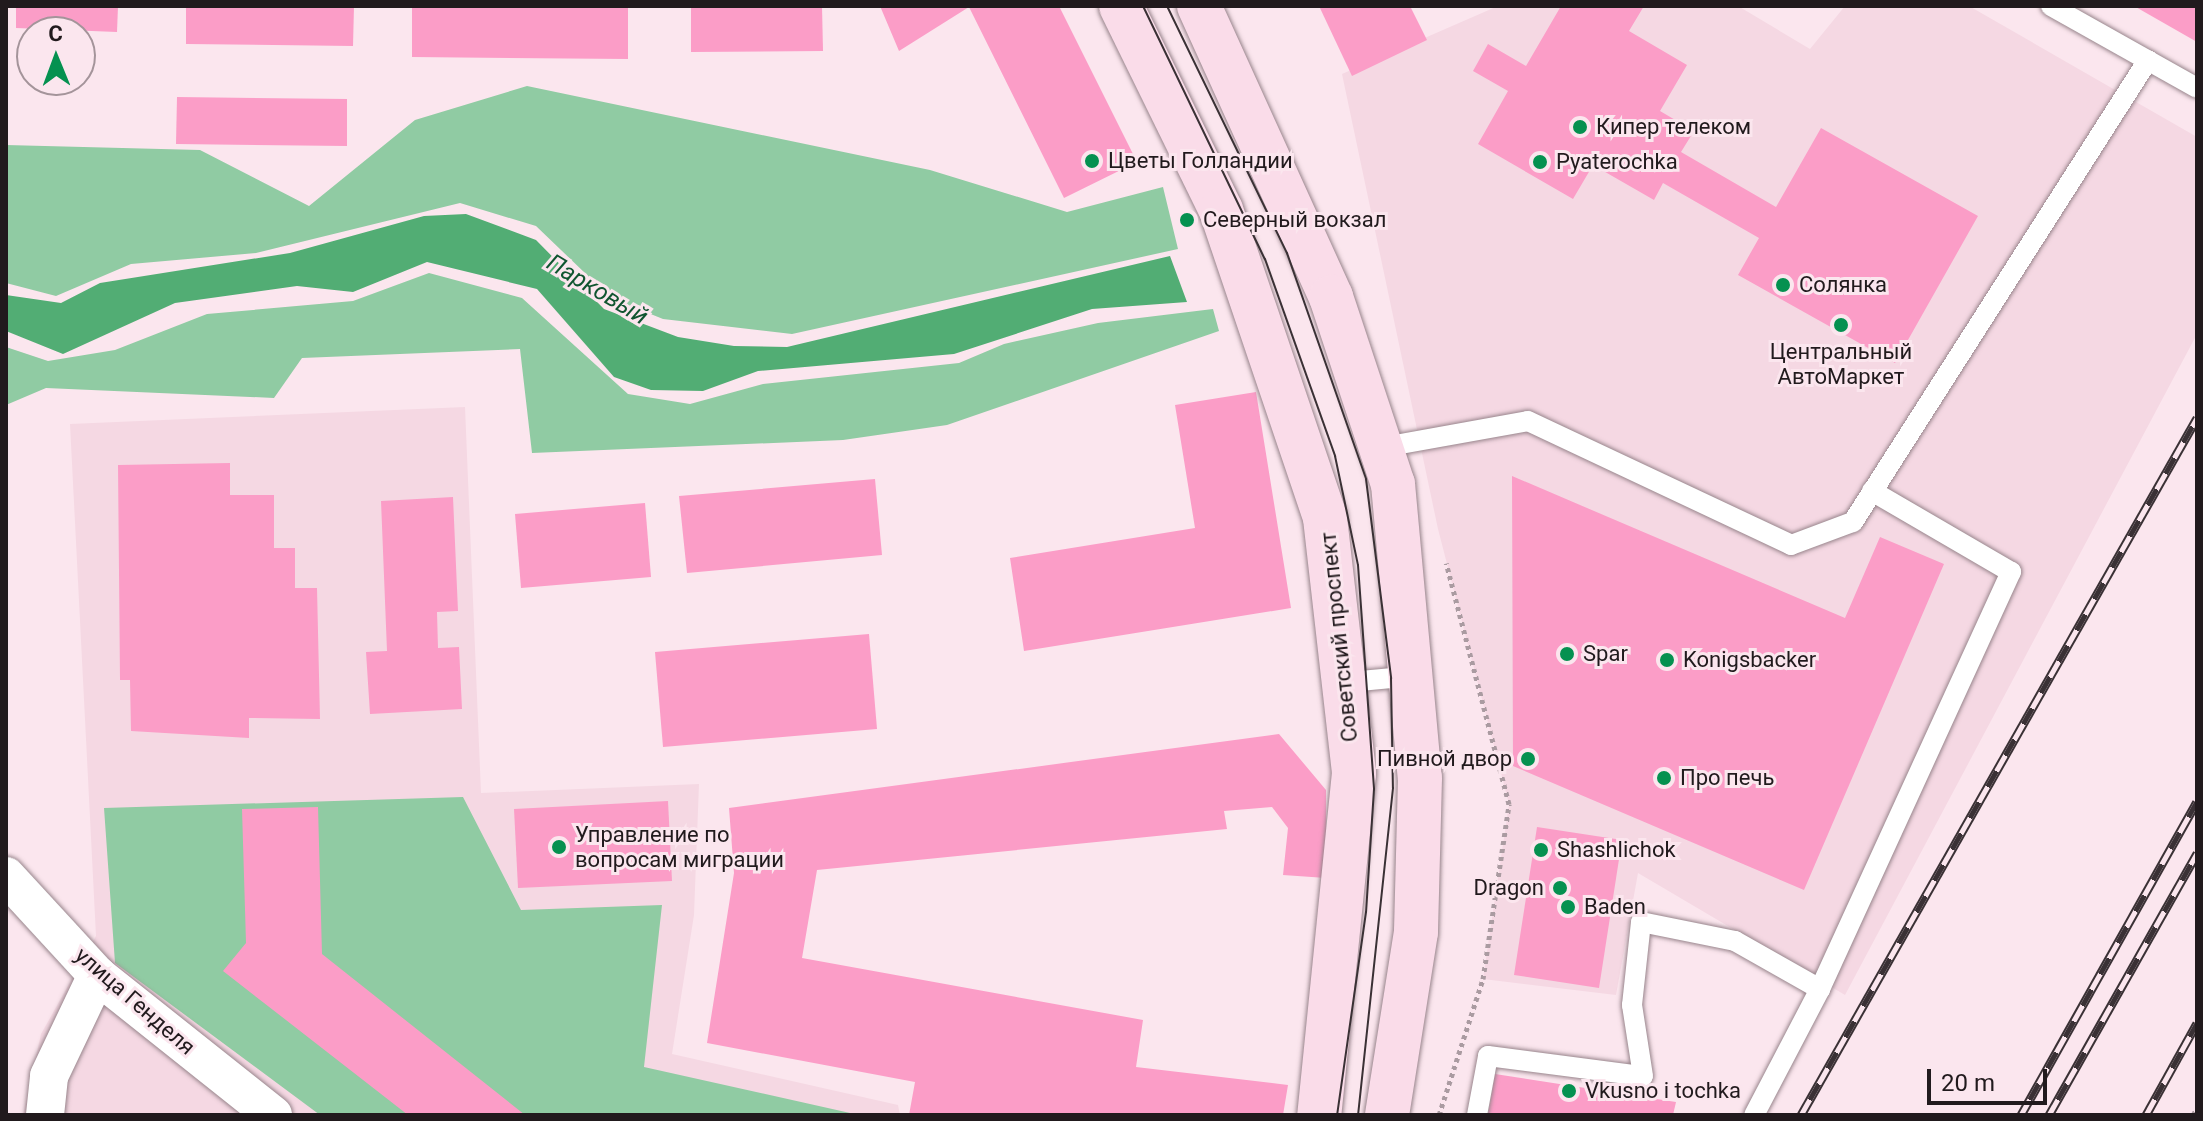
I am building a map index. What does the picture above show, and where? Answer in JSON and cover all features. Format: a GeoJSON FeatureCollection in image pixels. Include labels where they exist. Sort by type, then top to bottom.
{"type":"FeatureCollection","features":[{"type":"Feature","properties":{"kind":"main road","name":"Советский проспект"},"geometry":{"type":"LineString","coordinates":[[1121,6],[1221,210],[1300,426],[1325,518],[1334,684],[1354,773],[1319,1115]]}},
{"type":"Feature","properties":{"kind":"main road"},"geometry":{"type":"LineString","coordinates":[[1199,6],[1331,297],[1384,447],[1413,676],[1420,778],[1416,932],[1387,1115]]}},
{"type":"Feature","properties":{"kind":"street","name":"улица Генделя"},"geometry":{"type":"LineString","coordinates":[[6,876],[97,975],[273,1115]]}},
{"type":"Feature","properties":{"kind":"street"},"geometry":{"type":"LineString","coordinates":[[45,1115],[49,1076],[97,975]]}},
{"type":"Feature","properties":{"kind":"lane"},"geometry":{"type":"LineString","coordinates":[[2051,6],[2197,88]]}},
{"type":"Feature","properties":{"kind":"lane"},"geometry":{"type":"LineString","coordinates":[[1384,447],[1528,421],[1791,545],[1853,522],[2148,60]]}},
{"type":"Feature","properties":{"kind":"lane"},"geometry":{"type":"LineString","coordinates":[[1754,1115],[1820,989],[2011,572],[1872,491]]}},
{"type":"Feature","properties":{"kind":"lane"},"geometry":{"type":"LineString","coordinates":[[1334,684],[1413,676]]}},
{"type":"Feature","properties":{"kind":"lane"},"geometry":{"type":"LineString","coordinates":[[1477,1115],[1488,1056],[1643,1076],[1632,1005],[1641,922],[1735,941],[1820,989]]}},
{"type":"Feature","properties":{"kind":"path"},"geometry":{"type":"LineString","coordinates":[[2193,1115],[2197,1108]]}},
{"type":"Feature","properties":{"kind":"shaded area"},"geometry":{"type":"Polygon","coordinates":[[[1498,6],[1738,6],[1810,49],[1845,6],[1969,6],[2197,137],[2197,334],[1845,995],[1638,873],[1616,995],[1483,979],[1509,804],[1438,529],[1342,74],[1498,6]]]}},
{"type":"Feature","properties":{"kind":"shaded area"},"geometry":{"type":"Polygon","coordinates":[[[527,86],[930,170],[1067,212],[1163,187],[1178,249],[792,334],[663,319],[611,298],[536,226],[460,203],[256,253],[131,264],[56,296],[6,283],[6,145],[200,150],[309,206],[415,120],[527,86]]]}},
{"type":"Feature","properties":{"kind":"shaded area"},"geometry":{"type":"Polygon","coordinates":[[[466,214],[536,240],[604,309],[678,337],[734,346],[787,347],[1170,256],[1187,302],[1092,309],[954,354],[758,371],[703,391],[651,390],[614,377],[537,289],[427,262],[353,292],[297,286],[175,303],[63,354],[6,331],[6,295],[61,303],[100,283],[290,253],[424,216],[466,214]]]}},
{"type":"Feature","properties":{"kind":"shaded area"},"geometry":{"type":"Polygon","coordinates":[[[429,273],[522,298],[628,394],[690,404],[763,384],[959,363],[1004,344],[1098,323],[1213,309],[1219,331],[947,425],[843,440],[532,453],[520,349],[302,358],[274,398],[46,388],[6,405],[6,347],[48,361],[115,350],[207,314],[353,301],[429,273]]]}},
{"type":"Feature","properties":{"kind":"shaded area"},"geometry":{"type":"Polygon","coordinates":[[[465,407],[481,793],[699,784],[694,915],[672,1054],[898,1105],[900,1115],[23,1115],[41,1034],[96,936],[70,424],[465,407]]]}},
{"type":"Feature","properties":{"kind":"shaded area"},"geometry":{"type":"Polygon","coordinates":[[[463,797],[521,910],[662,905],[644,1067],[859,1115],[320,1115],[115,963],[104,808],[463,797]]]}},
{"type":"Feature","properties":{"kind":"building"},"geometry":{"type":"Polygon","coordinates":[[[16,6],[118,6],[117,32],[96,31],[96,16],[16,16],[16,6]]]}},
{"type":"Feature","properties":{"kind":"building"},"geometry":{"type":"Polygon","coordinates":[[[186,6],[354,6],[353,46],[186,44],[186,6]]]}},
{"type":"Feature","properties":{"kind":"building"},"geometry":{"type":"Polygon","coordinates":[[[412,6],[628,6],[628,59],[412,57],[412,6]]]}},
{"type":"Feature","properties":{"kind":"building"},"geometry":{"type":"Polygon","coordinates":[[[691,6],[822,6],[823,51],[691,52],[691,6]]]}},
{"type":"Feature","properties":{"kind":"building"},"geometry":{"type":"Polygon","coordinates":[[[880,6],[1059,6],[1137,162],[1064,198],[969,7],[899,51],[880,6]]]}},
{"type":"Feature","properties":{"kind":"building"},"geometry":{"type":"Polygon","coordinates":[[[1319,6],[1410,6],[1427,40],[1352,76],[1319,6]]]}},
{"type":"Feature","properties":{"kind":"building"},"geometry":{"type":"Polygon","coordinates":[[[1561,6],[1644,6],[1629,31],[1687,65],[1660,111],[1694,131],[1681,152],[1776,207],[1821,128],[1978,216],[1895,363],[1738,275],[1759,238],[1663,183],[1654,200],[1593,165],[1573,199],[1478,144],[1508,91],[1473,71],[1488,44],[1526,66],[1561,6]]]}},
{"type":"Feature","properties":{"kind":"building"},"geometry":{"type":"Polygon","coordinates":[[[2134,6],[2197,6],[2197,42],[2134,6]]]}},
{"type":"Feature","properties":{"kind":"building"},"geometry":{"type":"Polygon","coordinates":[[[177,97],[347,99],[347,146],[176,144],[177,97]]]}},
{"type":"Feature","properties":{"kind":"building"},"geometry":{"type":"Polygon","coordinates":[[[1256,392],[1291,608],[1024,651],[1010,558],[1195,528],[1175,405],[1256,392]]]}},
{"type":"Feature","properties":{"kind":"building"},"geometry":{"type":"Polygon","coordinates":[[[230,463],[230,495],[274,495],[274,548],[295,548],[295,588],[317,588],[320,719],[249,718],[249,738],[131,731],[130,680],[120,680],[118,465],[230,463]]]}},
{"type":"Feature","properties":{"kind":"building"},"geometry":{"type":"Polygon","coordinates":[[[1512,476],[1845,618],[1880,537],[1944,564],[1804,890],[1513,766],[1512,476]]]}},
{"type":"Feature","properties":{"kind":"building"},"geometry":{"type":"Polygon","coordinates":[[[875,479],[882,555],[687,573],[679,496],[875,479]]]}},
{"type":"Feature","properties":{"kind":"building"},"geometry":{"type":"Polygon","coordinates":[[[453,497],[458,611],[437,612],[438,648],[459,647],[462,709],[370,714],[366,652],[387,651],[381,501],[453,497]]]}},
{"type":"Feature","properties":{"kind":"building"},"geometry":{"type":"Polygon","coordinates":[[[645,503],[651,577],[521,588],[515,514],[645,503]]]}},
{"type":"Feature","properties":{"kind":"building"},"geometry":{"type":"Polygon","coordinates":[[[869,634],[877,729],[663,747],[655,652],[869,634]]]}},
{"type":"Feature","properties":{"kind":"building"},"geometry":{"type":"Polygon","coordinates":[[[1279,734],[1326,790],[1326,878],[1283,875],[1288,828],[1272,807],[1224,811],[1227,829],[817,870],[802,958],[1143,1020],[1136,1067],[1288,1085],[1283,1115],[909,1115],[915,1082],[707,1043],[734,873],[729,808],[1279,734]]]}},
{"type":"Feature","properties":{"kind":"building"},"geometry":{"type":"Polygon","coordinates":[[[668,801],[672,881],[518,888],[514,809],[668,801]]]}},
{"type":"Feature","properties":{"kind":"building"},"geometry":{"type":"Polygon","coordinates":[[[318,807],[322,954],[525,1115],[408,1115],[223,971],[246,943],[242,809],[318,807]]]}},
{"type":"Feature","properties":{"kind":"building","name":"Baden"},"geometry":{"type":"Polygon","coordinates":[[[1537,827],[1622,840],[1599,988],[1514,975],[1537,827]]]}},
{"type":"Feature","properties":{"kind":"building","name":"Vkusno i tochka"},"geometry":{"type":"Polygon","coordinates":[[[1495,1074],[1676,1102],[1673,1115],[1488,1115],[1495,1074]]]}},
{"type":"Feature","properties":{"kind":"tram line"},"geometry":{"type":"LineString","coordinates":[[1143,6],[1265,259],[1335,456],[1358,565],[1374,789],[1366,912],[1337,1115]]}},
{"type":"Feature","properties":{"kind":"tram line"},"geometry":{"type":"LineString","coordinates":[[1167,6],[1287,253],[1366,479],[1391,678],[1393,788],[1358,1115]]}},
{"type":"Feature","properties":{"kind":"railway"},"geometry":{"type":"LineString","coordinates":[[1801,1115],[2197,418]]}},
{"type":"Feature","properties":{"kind":"railway"},"geometry":{"type":"LineString","coordinates":[[2021,1115],[2197,802]]}},
{"type":"Feature","properties":{"kind":"railway"},"geometry":{"type":"LineString","coordinates":[[2049,1115],[2197,853]]}},
{"type":"Feature","properties":{"kind":"railway"},"geometry":{"type":"LineString","coordinates":[[2146,1115],[2197,1023]]}},
{"type":"Feature","properties":{"kind":"place","name":"Кипер телеком"},"geometry":{"type":"Point","coordinates":[1580,127]}},
{"type":"Feature","properties":{"kind":"place","name":"Цветы Голландии"},"geometry":{"type":"Point","coordinates":[1092,161]}},
{"type":"Feature","properties":{"kind":"place","name":"Pyaterochka"},"geometry":{"type":"Point","coordinates":[1540,162]}},
{"type":"Feature","properties":{"kind":"place","name":"Северный вокзал"},"geometry":{"type":"Point","coordinates":[1187,220]}},
{"type":"Feature","properties":{"kind":"place","name":"Солянка"},"geometry":{"type":"Point","coordinates":[1783,285]}},
{"type":"Feature","properties":{"kind":"place","name":"Центральный АвтоМаркет"},"geometry":{"type":"Point","coordinates":[1841,325]}},
{"type":"Feature","properties":{"kind":"place","name":"Spar"},"geometry":{"type":"Point","coordinates":[1567,654]}},
{"type":"Feature","properties":{"kind":"place","name":"Konigsbacker"},"geometry":{"type":"Point","coordinates":[1667,660]}},
{"type":"Feature","properties":{"kind":"place","name":"Пивной двор"},"geometry":{"type":"Point","coordinates":[1528,759]}},
{"type":"Feature","properties":{"kind":"place","name":"Про печь"},"geometry":{"type":"Point","coordinates":[1664,778]}},
{"type":"Feature","properties":{"kind":"place","name":"Управление по вопросам миграции"},"geometry":{"type":"Point","coordinates":[559,847]}},
{"type":"Feature","properties":{"kind":"place","name":"Shashlichok"},"geometry":{"type":"Point","coordinates":[1541,850]}},
{"type":"Feature","properties":{"kind":"place","name":"Dragon"},"geometry":{"type":"Point","coordinates":[1560,888]}},
{"type":"Feature","properties":{"kind":"place","name":"Baden"},"geometry":{"type":"Point","coordinates":[1568,907]}},
{"type":"Feature","properties":{"kind":"place","name":"Vkusno i tochka"},"geometry":{"type":"Point","coordinates":[1569,1091]}},
{"type":"Feature","properties":{"kind":"water label","name":"Парковый"},"geometry":{"type":"Point","coordinates":[597,290]}}]}
